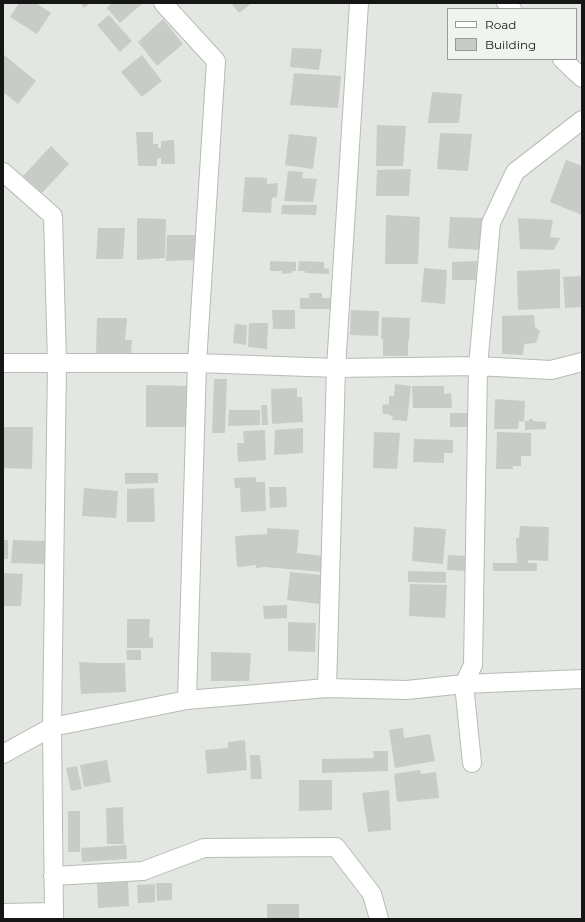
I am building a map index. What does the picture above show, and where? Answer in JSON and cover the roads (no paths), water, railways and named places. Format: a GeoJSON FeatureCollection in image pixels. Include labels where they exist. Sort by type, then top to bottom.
{"type":"FeatureCollection","features":[{"type":"Feature","properties":{"kind":"street"},"geometry":{"type":"LineString","coordinates":[[163,3],[216,61],[197,363],[187,700]]}},
{"type":"Feature","properties":{"kind":"street"},"geometry":{"type":"LineString","coordinates":[[327,688],[336,368],[359,3]]}},
{"type":"Feature","properties":{"kind":"street"},"geometry":{"type":"LineString","coordinates":[[563,60],[582,78]]}},
{"type":"Feature","properties":{"kind":"street"},"geometry":{"type":"LineString","coordinates":[[472,763],[464,684],[473,665],[478,366],[491,223],[515,172],[582,120]]}},
{"type":"Feature","properties":{"kind":"street"},"geometry":{"type":"LineString","coordinates":[[3,172],[53,216],[57,363],[52,727],[54,915],[3,913]]}},
{"type":"Feature","properties":{"kind":"street"},"geometry":{"type":"LineString","coordinates":[[3,363],[197,363],[336,368],[478,366],[551,370],[582,362]]}},
{"type":"Feature","properties":{"kind":"street"},"geometry":{"type":"LineString","coordinates":[[3,754],[52,727],[187,700],[327,688],[407,690],[464,684],[582,679]]}},
{"type":"Feature","properties":{"kind":"street"},"geometry":{"type":"LineString","coordinates":[[53,876],[143,871],[204,848],[336,847],[372,894],[379,919]]}}]}
